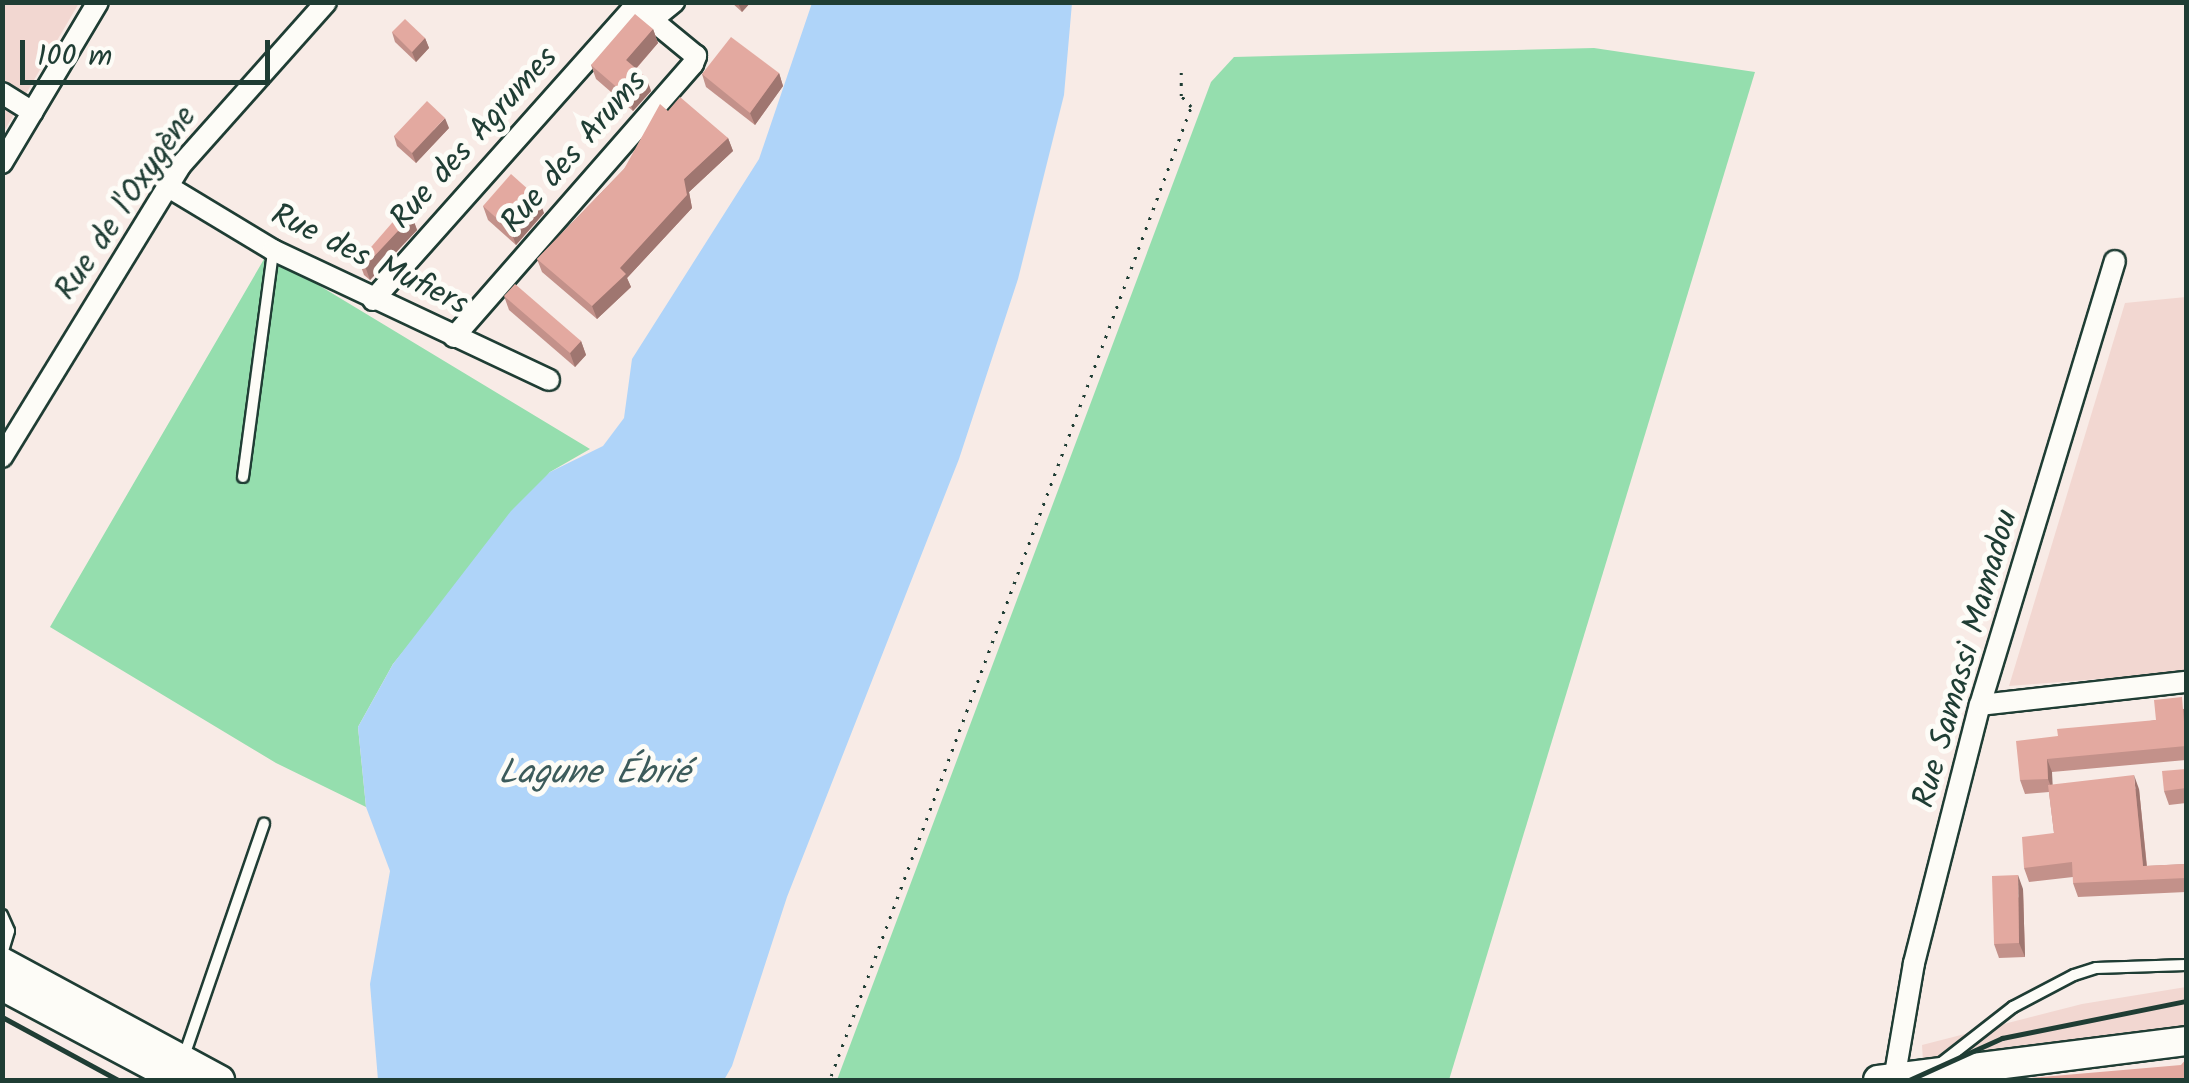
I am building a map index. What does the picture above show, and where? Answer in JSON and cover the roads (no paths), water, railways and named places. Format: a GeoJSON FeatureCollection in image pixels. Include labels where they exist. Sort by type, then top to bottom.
{"type":"FeatureCollection","features":[{"type":"Feature","properties":{"kind":"main road"},"geometry":{"type":"LineString","coordinates":[[2,962],[181,1070]]}},
{"type":"Feature","properties":{"kind":"main road"},"geometry":{"type":"LineString","coordinates":[[2,986],[181,1070],[220,1080]]}},
{"type":"Feature","properties":{"kind":"main road"},"geometry":{"type":"LineString","coordinates":[[1889,1080],[2186,1041]]}},
{"type":"Feature","properties":{"kind":"main road"},"geometry":{"type":"LineString","coordinates":[[2066,1080],[2186,1066]]}},
{"type":"Feature","properties":{"kind":"street"},"geometry":{"type":"LineString","coordinates":[[2,163],[98,2]]}},
{"type":"Feature","properties":{"kind":"street","name":"Rue de l'Oxygène"},"geometry":{"type":"LineString","coordinates":[[2,456],[168,186],[204,136],[326,2]]}},
{"type":"Feature","properties":{"kind":"street","name":"Rue des Agrumes"},"geometry":{"type":"LineString","coordinates":[[373,300],[630,12],[646,15],[674,2]]}},
{"type":"Feature","properties":{"kind":"street","name":"Rue des Arums"},"geometry":{"type":"LineString","coordinates":[[454,337],[694,64],[696,56],[646,15]]}},
{"type":"Feature","properties":{"kind":"street"},"geometry":{"type":"LineString","coordinates":[[2,93],[33,112]]}},
{"type":"Feature","properties":{"kind":"street","name":"Rue des Mufiers"},"geometry":{"type":"LineString","coordinates":[[168,186],[273,250],[549,380]]}},
{"type":"Feature","properties":{"kind":"street","name":"Rue Samassi Mamadou"},"geometry":{"type":"LineString","coordinates":[[1889,1080],[1914,963],[1980,706],[2115,261]]}},
{"type":"Feature","properties":{"kind":"street"},"geometry":{"type":"LineString","coordinates":[[1980,706],[2186,682]]}},
{"type":"Feature","properties":{"kind":"lane"},"geometry":{"type":"LineString","coordinates":[[243,477],[273,250]]}},
{"type":"Feature","properties":{"kind":"lane"},"geometry":{"type":"LineString","coordinates":[[181,1070],[264,824]]}},
{"type":"Feature","properties":{"kind":"lane"},"geometry":{"type":"LineString","coordinates":[[2,914],[9,930],[2,954]]}},
{"type":"Feature","properties":{"kind":"lane"},"geometry":{"type":"LineString","coordinates":[[1948,1073],[2013,1006],[2074,975],[2096,968],[2186,965]]}},
{"type":"Feature","properties":{"kind":"water","name":"Lagune Ébrié"},"geometry":{"type":"Polygon","coordinates":[[[812,3],[1072,3],[1064,95],[1018,279],[959,459],[787,897],[732,1066],[724,1080],[378,1080],[370,984],[390,871],[366,807],[358,727],[393,664],[511,511],[550,472],[603,446],[624,418],[632,359],[759,159],[812,3]]]}},
{"type":"Feature","properties":{"kind":"railway"},"geometry":{"type":"LineString","coordinates":[[1909,1080],[2002,1038],[2186,1001]]}},
{"type":"Feature","properties":{"kind":"railway"},"geometry":{"type":"LineString","coordinates":[[2,1017],[118,1080]]}}]}
